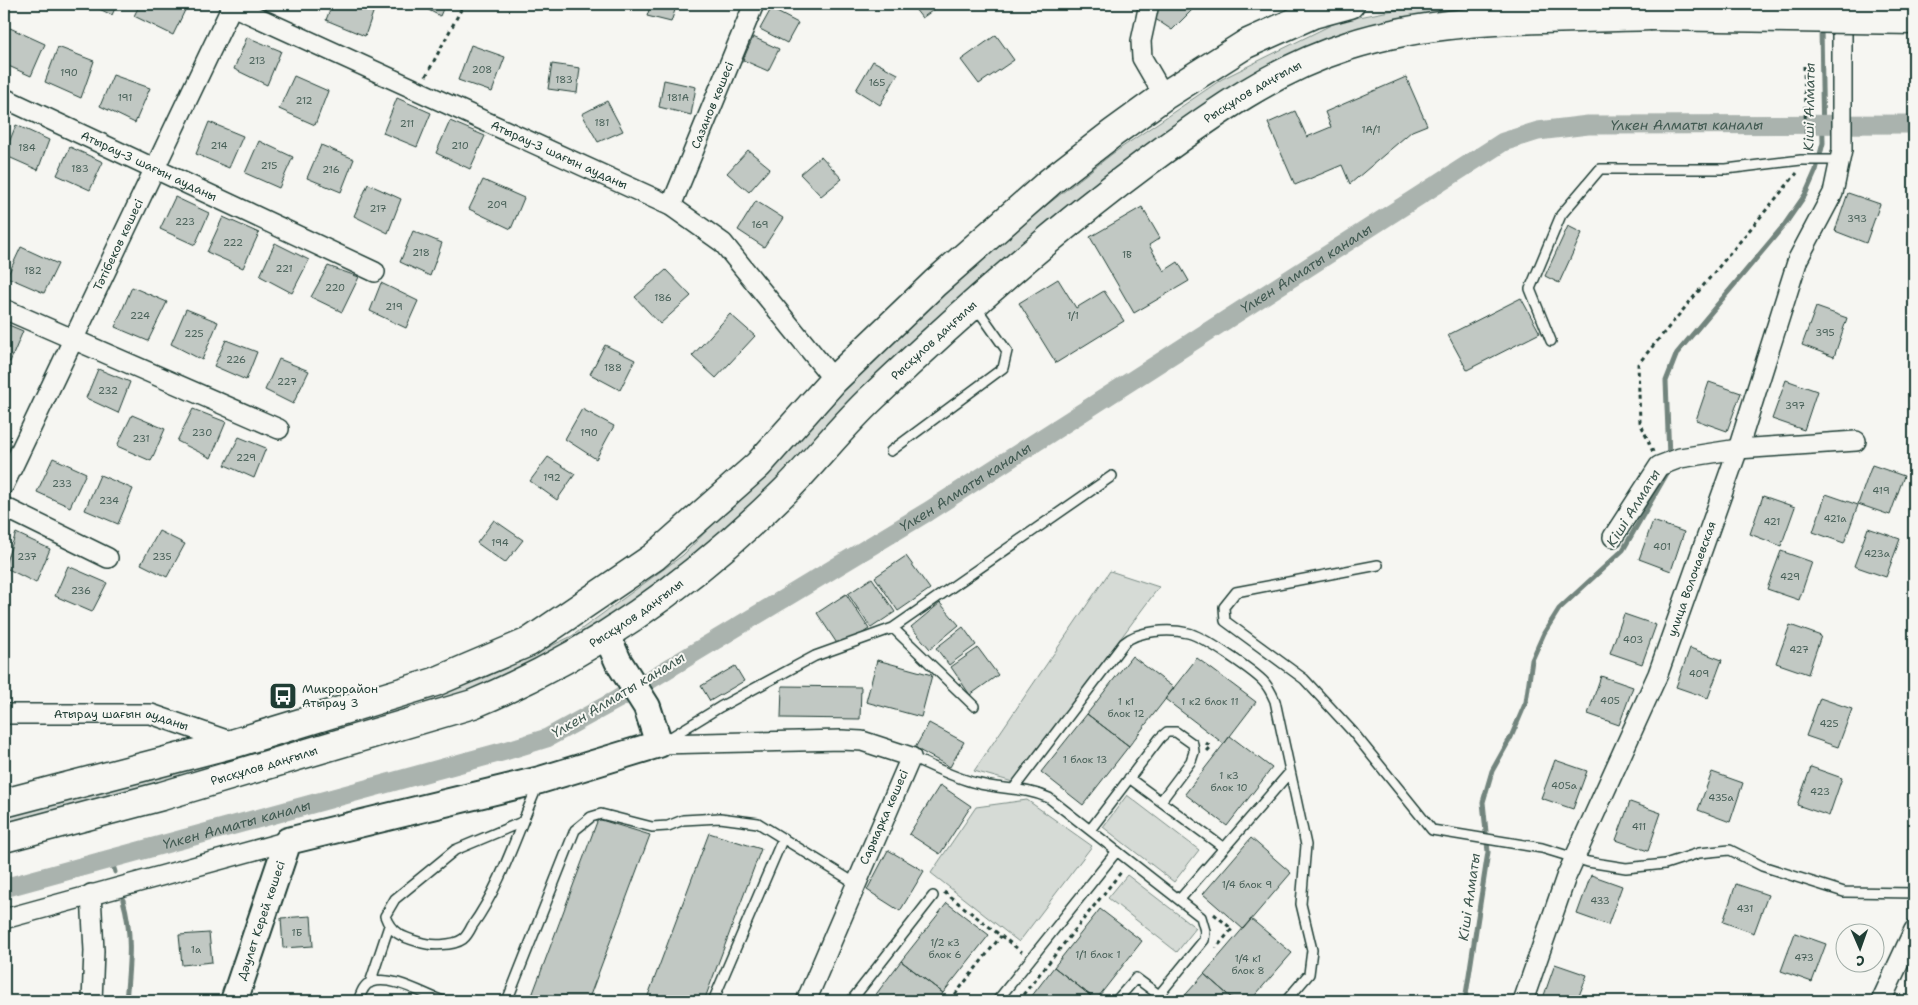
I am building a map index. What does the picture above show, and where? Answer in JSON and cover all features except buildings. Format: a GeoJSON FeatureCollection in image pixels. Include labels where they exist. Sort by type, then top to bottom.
{"type":"FeatureCollection","features":[{"type":"Feature","properties":{"kind":"main road"},"geometry":{"type":"LineString","coordinates":[[4,804],[236,742],[435,682],[529,642],[654,557],[758,465],[834,380],[935,283],[1051,181],[1164,96],[1246,44],[1313,14],[1350,4]]}},
{"type":"Feature","properties":{"kind":"main road","name":"Рысқұлов даңғылы"},"geometry":{"type":"LineString","coordinates":[[4,838],[162,796],[472,704],[514,687],[607,636],[690,577],[786,489],[871,399],[1058,230],[1195,127],[1245,93],[1310,59],[1350,45],[1398,33],[1449,25],[1612,11],[1650,16],[1914,20]]}},
{"type":"Feature","properties":{"kind":"street","name":"Сазанов көшесі"},"geometry":{"type":"LineString","coordinates":[[671,206],[754,4]]}},
{"type":"Feature","properties":{"kind":"street"},"geometry":{"type":"LineString","coordinates":[[1149,4],[1141,41],[1142,58],[1164,96]]}},
{"type":"Feature","properties":{"kind":"street","name":"улица Волочаевская"},"geometry":{"type":"LineString","coordinates":[[1524,1001],[1576,857],[1658,674],[1738,449],[1798,259],[1833,193],[1838,157],[1842,24],[1845,4]]}},
{"type":"Feature","properties":{"kind":"street","name":"Атырау-3 шағын ауданы"},"geometry":{"type":"LineString","coordinates":[[231,5],[671,206],[723,243],[834,380]]}},
{"type":"Feature","properties":{"kind":"street","name":"Тәтібеков көшесі"},"geometry":{"type":"LineString","coordinates":[[4,485],[231,5]]}},
{"type":"Feature","properties":{"kind":"street","name":"Атырау-3 шағын ауданы"},"geometry":{"type":"LineString","coordinates":[[4,98],[375,272]]}},
{"type":"Feature","properties":{"kind":"street"},"geometry":{"type":"LineString","coordinates":[[4,309],[279,429]]}},
{"type":"Feature","properties":{"kind":"street"},"geometry":{"type":"LineString","coordinates":[[1613,537],[1659,466],[1680,458],[1738,449],[1856,441]]}},
{"type":"Feature","properties":{"kind":"street"},"geometry":{"type":"LineString","coordinates":[[4,507],[108,558]]}},
{"type":"Feature","properties":{"kind":"street"},"geometry":{"type":"LineString","coordinates":[[4,919],[288,841],[540,780],[659,744],[647,707],[618,660],[607,636]]}},
{"type":"Feature","properties":{"kind":"street","name":"Атырау шағын ауданы"},"geometry":{"type":"LineString","coordinates":[[4,714],[151,714],[236,742]]}},
{"type":"Feature","properties":{"kind":"street","name":"Сарыарқа көшесі"},"geometry":{"type":"LineString","coordinates":[[659,744],[862,741],[911,757],[855,883],[806,1001]]}},
{"type":"Feature","properties":{"kind":"street","name":"Дәулет Керей көшесі"},"geometry":{"type":"LineString","coordinates":[[234,1001],[288,841]]}},
{"type":"Feature","properties":{"kind":"street"},"geometry":{"type":"LineString","coordinates":[[91,894],[94,951],[92,1001]]}},
{"type":"Feature","properties":{"kind":"street"},"geometry":{"type":"LineString","coordinates":[[1881,1001],[1913,938]]}},
{"type":"Feature","properties":{"kind":"lane"},"geometry":{"type":"LineString","coordinates":[[1551,341],[1530,289],[1561,215],[1600,169],[1726,169],[1838,157]]}},
{"type":"Feature","properties":{"kind":"lane"},"geometry":{"type":"LineString","coordinates":[[891,451],[1003,368],[1007,351],[974,304]]}},
{"type":"Feature","properties":{"kind":"lane"},"geometry":{"type":"LineString","coordinates":[[659,744],[720,707],[815,656],[893,628],[1112,476]]}},
{"type":"Feature","properties":{"kind":"lane"},"geometry":{"type":"LineString","coordinates":[[1378,565],[1236,592],[1224,607],[1225,621],[1304,679],[1352,731],[1432,830],[1542,848],[1588,862],[1626,868],[1665,864],[1700,853],[1730,850],[1762,866],[1844,892],[1914,893]]}},
{"type":"Feature","properties":{"kind":"lane"},"geometry":{"type":"LineString","coordinates":[[893,628],[974,706]]}},
{"type":"Feature","properties":{"kind":"lane"},"geometry":{"type":"LineString","coordinates":[[1014,788],[1124,642],[1134,636],[1143,634],[1189,634],[1202,639],[1264,682],[1275,701],[1306,846],[1301,904],[1312,950],[1309,974],[1286,1001]]}},
{"type":"Feature","properties":{"kind":"lane"},"geometry":{"type":"LineString","coordinates":[[1090,830],[1164,734],[1176,732],[1189,739],[1193,744],[1194,756],[1161,801]]}},
{"type":"Feature","properties":{"kind":"lane"},"geometry":{"type":"LineString","coordinates":[[911,757],[966,780],[1036,792],[1048,798],[1201,917],[1205,931],[1204,940],[1159,995],[1136,978],[1116,1001]]}},
{"type":"Feature","properties":{"kind":"lane"},"geometry":{"type":"LineString","coordinates":[[1180,899],[1290,772]]}},
{"type":"Feature","properties":{"kind":"lane"},"geometry":{"type":"LineString","coordinates":[[1130,778],[1224,848]]}},
{"type":"Feature","properties":{"kind":"lane"},"geometry":{"type":"LineString","coordinates":[[388,926],[402,937],[427,945],[445,944],[464,939],[485,909],[540,780]]}},
{"type":"Feature","properties":{"kind":"lane"},"geometry":{"type":"LineString","coordinates":[[507,1001],[575,830],[591,817],[601,814],[652,827],[668,826],[683,820],[720,818],[758,823],[855,883]]}},
{"type":"Feature","properties":{"kind":"lane"},"geometry":{"type":"LineString","coordinates":[[358,1001],[362,990],[370,982],[388,926],[385,916],[395,899],[455,850],[522,822]]}},
{"type":"Feature","properties":{"kind":"lane"},"geometry":{"type":"LineString","coordinates":[[713,1001],[782,838]]}},
{"type":"Feature","properties":{"kind":"lane"},"geometry":{"type":"LineString","coordinates":[[997,1001],[1117,851]]}},
{"type":"Feature","properties":{"kind":"lane"},"geometry":{"type":"LineString","coordinates":[[851,1001],[933,896]]}},
{"type":"Feature","properties":{"kind":"lane"},"geometry":{"type":"LineString","coordinates":[[370,982],[390,981],[443,1001]]}},
{"type":"Feature","properties":{"kind":"path"},"geometry":{"type":"LineString","coordinates":[[418,90],[464,4]]}},
{"type":"Feature","properties":{"kind":"path"},"geometry":{"type":"LineString","coordinates":[[1659,466],[1640,422],[1638,364],[1807,161],[1804,66]]}},
{"type":"Feature","properties":{"kind":"path"},"geometry":{"type":"LineString","coordinates":[[1018,1001],[1124,868],[1130,874]]}},
{"type":"Feature","properties":{"kind":"path"},"geometry":{"type":"LineString","coordinates":[[933,896],[945,892],[1031,959]]}},
{"type":"Feature","properties":{"kind":"path"},"geometry":{"type":"LineString","coordinates":[[1213,913],[1232,929],[1213,951]]}},
{"type":"Feature","properties":{"kind":"path"},"geometry":{"type":"LineString","coordinates":[[950,1001],[1001,936]]}},
{"type":"Feature","properties":{"kind":"shaded area"},"geometry":{"type":"Polygon","coordinates":[[[1425,4],[1456,4],[1458,14],[1235,89],[693,565],[577,646],[483,694],[4,824],[4,811],[480,680],[572,636],[683,555],[855,378],[984,254],[1112,154],[1222,79],[1339,21],[1425,4]]]}},
{"type":"Feature","properties":{"kind":"shaded area"},"geometry":{"type":"Polygon","coordinates":[[[1110,571],[1159,587],[1013,782],[974,771],[1110,571]]]}},
{"type":"Feature","properties":{"kind":"shaded area"},"geometry":{"type":"Polygon","coordinates":[[[1127,795],[1199,850],[1174,882],[1103,827],[1127,795]]]}},
{"type":"Feature","properties":{"kind":"shaded area"},"geometry":{"type":"Polygon","coordinates":[[[1027,800],[1092,846],[1019,942],[931,873],[976,807],[1027,800]]]}},
{"type":"Feature","properties":{"kind":"shaded area"},"geometry":{"type":"Polygon","coordinates":[[[1127,875],[1196,928],[1177,952],[1108,898],[1127,875]]]}},
{"type":"Feature","properties":{"kind":"waterway","name":"Кіші Алматы"},"geometry":{"type":"LineString","coordinates":[[1669,457],[1666,381],[1677,353],[1785,224],[1805,195],[1816,170],[1823,143],[1821,27]]}},
{"type":"Feature","properties":{"kind":"waterway","name":"Үлкен Алматы каналы"},"geometry":{"type":"LineString","coordinates":[[4,888],[547,738],[618,699],[927,512],[1503,142],[1538,131],[1588,125],[1914,124]]}},
{"type":"Feature","properties":{"kind":"waterway","name":"Кіші Алматы"},"geometry":{"type":"LineString","coordinates":[[1465,1001],[1488,852],[1483,802],[1492,771],[1511,737],[1526,702],[1532,660],[1544,633],[1559,609],[1623,550],[1670,468]]}},
{"type":"Feature","properties":{"kind":"waterway"},"geometry":{"type":"LineString","coordinates":[[111,859],[115,872]]}},
{"type":"Feature","properties":{"kind":"waterway"},"geometry":{"type":"LineString","coordinates":[[123,900],[129,938],[126,1001]]}},
{"type":"Feature","properties":{"kind":"place","name":"Микрорайон Атырау 3"},"geometry":{"type":"Point","coordinates":[283,696]}}]}
